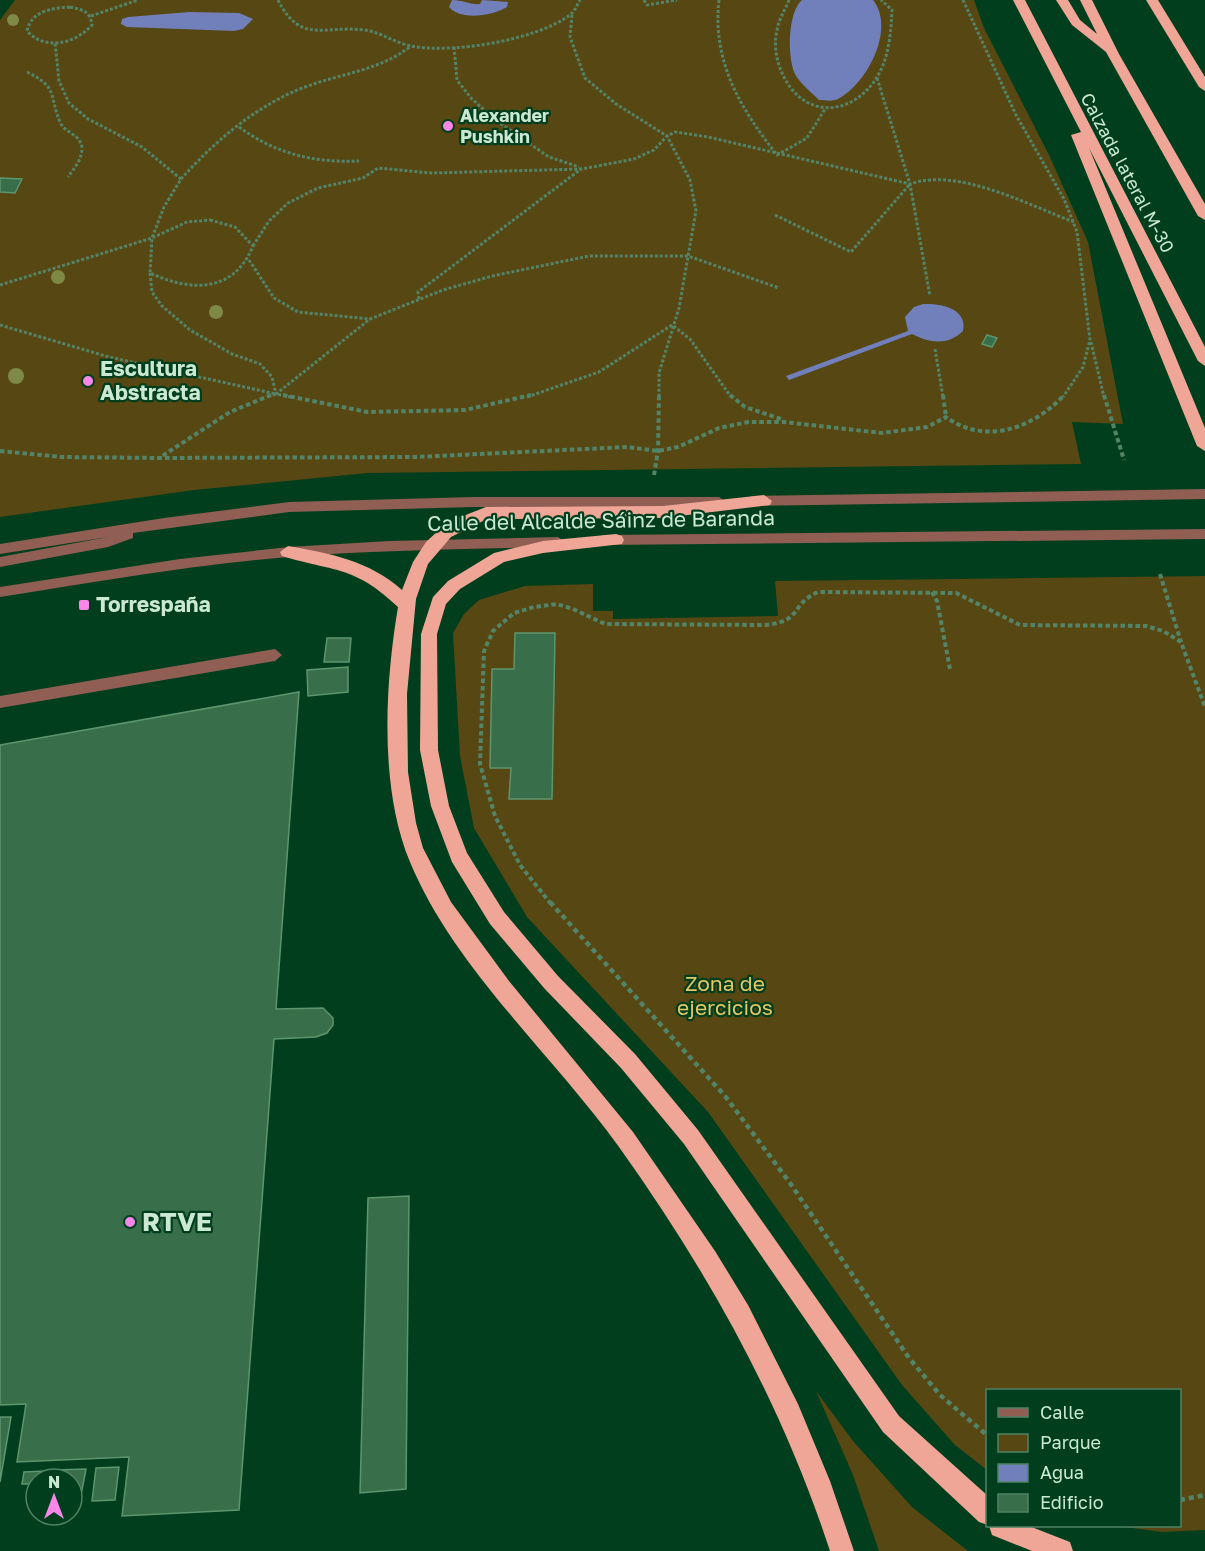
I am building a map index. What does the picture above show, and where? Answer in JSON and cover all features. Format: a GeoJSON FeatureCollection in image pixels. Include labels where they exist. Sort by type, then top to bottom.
{"type":"FeatureCollection","features":[{"type":"Feature","properties":{"kind":"highway","name":"Calzada lateral M-30"},"geometry":{"type":"LineString","coordinates":[[1019,0],[1056,76],[1205,361]]}},
{"type":"Feature","properties":{"kind":"highway"},"geometry":{"type":"LineString","coordinates":[[1062,0],[1076,22],[1113,54]]}},
{"type":"Feature","properties":{"kind":"highway"},"geometry":{"type":"LineString","coordinates":[[1086,0],[1113,54],[1205,216]]}},
{"type":"Feature","properties":{"kind":"highway"},"geometry":{"type":"LineString","coordinates":[[1152,0],[1205,87]]}},
{"type":"Feature","properties":{"kind":"highway"},"geometry":{"type":"LineString","coordinates":[[1056,76],[1086,162],[1205,446]]}},
{"type":"Feature","properties":{"kind":"highway"},"geometry":{"type":"LineString","coordinates":[[764,501],[663,512],[486,513],[466,519],[448,529],[431,546],[414,572],[405,603],[398,695],[398,760],[414,847],[436,898],[491,975],[616,1124],[721,1280],[777,1383],[830,1511],[842,1551]]}},
{"type":"Feature","properties":{"kind":"highway"},"geometry":{"type":"LineString","coordinates":[[616,540],[543,547],[500,557],[475,570],[454,585],[439,601],[429,634],[429,750],[440,806],[459,856],[497,918],[551,982],[628,1061],[691,1137],[891,1425],[986,1512]]}},
{"type":"Feature","properties":{"kind":"highway"},"geometry":{"type":"LineString","coordinates":[[288,552],[342,561],[391,588],[405,603]]}},
{"type":"Feature","properties":{"kind":"highway"},"geometry":{"type":"LineString","coordinates":[[1003,1527],[1061,1551]]}},
{"type":"Feature","properties":{"kind":"street","name":"Calle del Alcalde Sáinz de Baranda"},"geometry":{"type":"LineString","coordinates":[[0,549],[164,523],[322,506],[474,502],[764,501],[1199,494]]}},
{"type":"Feature","properties":{"kind":"street"},"geometry":{"type":"LineString","coordinates":[[0,562],[108,542],[164,523]]}},
{"type":"Feature","properties":{"kind":"street","name":"Calle del Alcalde Sáinz de Baranda"},"geometry":{"type":"LineString","coordinates":[[0,592],[186,564],[288,552],[616,540],[1205,534]]}},
{"type":"Feature","properties":{"kind":"street"},"geometry":{"type":"LineString","coordinates":[[0,702],[275,655]]}},
{"type":"Feature","properties":{"kind":"path"},"geometry":{"type":"LineString","coordinates":[[91,16],[92,25],[83,35],[55,42],[42,41],[27,31],[30,21],[42,12],[61,7],[79,9],[91,16],[138,0]]}},
{"type":"Feature","properties":{"kind":"path"},"geometry":{"type":"LineString","coordinates":[[278,0],[285,14],[296,26],[310,33],[348,29],[366,30],[411,46],[454,47],[495,42],[526,34],[572,15]]}},
{"type":"Feature","properties":{"kind":"path"},"geometry":{"type":"LineString","coordinates":[[580,0],[572,15],[570,37],[585,78],[616,104],[667,136],[690,180],[696,210],[679,308],[659,373],[658,451],[654,475]]}},
{"type":"Feature","properties":{"kind":"path"},"geometry":{"type":"LineString","coordinates":[[644,0],[647,4],[677,0]]}},
{"type":"Feature","properties":{"kind":"path"},"geometry":{"type":"LineString","coordinates":[[719,0],[716,29],[720,55],[755,128],[777,155]]}},
{"type":"Feature","properties":{"kind":"path"},"geometry":{"type":"LineString","coordinates":[[789,0],[777,26],[776,58],[795,97],[807,105],[825,108],[853,103],[877,77],[892,27],[892,10],[881,0]]}},
{"type":"Feature","properties":{"kind":"path"},"geometry":{"type":"LineString","coordinates":[[963,0],[1025,131],[1051,170],[1074,223],[1080,246],[1090,341],[1111,424],[1124,460]]}},
{"type":"Feature","properties":{"kind":"path"},"geometry":{"type":"LineString","coordinates":[[55,42],[60,83],[71,105],[105,128],[141,146],[161,166],[181,179]]}},
{"type":"Feature","properties":{"kind":"path"},"geometry":{"type":"LineString","coordinates":[[276,394],[272,377],[260,364],[232,354],[190,330],[162,306],[152,292],[150,273],[152,238],[159,215],[169,195],[181,179],[215,142],[302,88],[392,59],[411,46]]}},
{"type":"Feature","properties":{"kind":"path"},"geometry":{"type":"LineString","coordinates":[[454,47],[457,80],[479,105],[494,119],[549,157],[582,169]]}},
{"type":"Feature","properties":{"kind":"path"},"geometry":{"type":"LineString","coordinates":[[27,72],[44,80],[53,94],[62,126],[76,136],[82,145],[81,158],[69,177]]}},
{"type":"Feature","properties":{"kind":"path"},"geometry":{"type":"LineString","coordinates":[[877,77],[910,184],[930,296]]}},
{"type":"Feature","properties":{"kind":"path"},"geometry":{"type":"LineString","coordinates":[[777,155],[807,138],[825,108]]}},
{"type":"Feature","properties":{"kind":"path"},"geometry":{"type":"LineString","coordinates":[[239,127],[258,143],[280,153],[318,160],[359,161]]}},
{"type":"Feature","properties":{"kind":"path"},"geometry":{"type":"LineString","coordinates":[[150,273],[176,285],[196,286],[229,278],[249,260],[253,246],[269,221],[288,203],[318,188],[363,178],[378,168],[431,173],[582,169],[634,159],[654,150],[667,136],[675,132],[689,133],[777,155],[862,171],[910,184]]}},
{"type":"Feature","properties":{"kind":"path"},"geometry":{"type":"LineString","coordinates":[[418,299],[418,292],[472,253],[533,203],[582,169]]}},
{"type":"Feature","properties":{"kind":"path"},"geometry":{"type":"LineString","coordinates":[[775,215],[850,252],[910,184],[928,177],[946,179],[1011,198],[1074,223]]}},
{"type":"Feature","properties":{"kind":"path"},"geometry":{"type":"LineString","coordinates":[[0,285],[84,261],[152,238],[187,222],[210,220],[238,228],[246,233],[253,246]]}},
{"type":"Feature","properties":{"kind":"path"},"geometry":{"type":"LineString","coordinates":[[159,458],[237,409],[256,399],[276,394],[370,319],[418,299],[492,276],[589,256],[648,254],[688,256],[778,288]]}},
{"type":"Feature","properties":{"kind":"path"},"geometry":{"type":"LineString","coordinates":[[249,260],[274,298],[298,312],[370,319]]}},
{"type":"Feature","properties":{"kind":"path"},"geometry":{"type":"LineString","coordinates":[[0,325],[109,357],[367,412],[465,410],[521,399],[599,372],[672,325]]}},
{"type":"Feature","properties":{"kind":"path"},"geometry":{"type":"LineString","coordinates":[[672,325],[690,339],[730,396],[744,406],[790,422],[822,428],[901,431],[934,425],[946,417]]}},
{"type":"Feature","properties":{"kind":"path"},"geometry":{"type":"LineString","coordinates":[[935,350],[946,417],[966,430],[1004,430],[1034,421],[1067,394],[1081,370],[1090,341]]}},
{"type":"Feature","properties":{"kind":"path"},"geometry":{"type":"LineString","coordinates":[[0,452],[62,457],[159,458],[416,457],[627,447],[658,451],[670,450],[708,432],[735,424],[762,421],[790,422]]}},
{"type":"Feature","properties":{"kind":"path"},"geometry":{"type":"LineString","coordinates":[[1160,574],[1181,642],[1205,706]]}},
{"type":"Feature","properties":{"kind":"path"},"geometry":{"type":"LineString","coordinates":[[986,1435],[940,1395],[909,1358],[790,1183],[726,1096],[561,916],[520,865],[495,816],[480,764],[484,651],[488,636],[497,624],[527,607],[562,604],[585,617],[605,624],[765,625],[784,623],[793,616],[804,598],[818,592],[932,591],[956,593],[1020,625],[1146,626],[1162,630],[1181,642]]}},
{"type":"Feature","properties":{"kind":"path"},"geometry":{"type":"LineString","coordinates":[[932,591],[937,600],[950,669]]}},
{"type":"Feature","properties":{"kind":"path"},"geometry":{"type":"LineString","coordinates":[[1181,1500],[1205,1495]]}},
{"type":"Feature","properties":{"kind":"green space"},"geometry":{"type":"Polygon","coordinates":[[[15,0],[974,0],[984,28],[1049,155],[1088,242],[1123,424],[1072,422],[1081,464],[368,473],[194,490],[0,517],[0,20],[15,0]]]}},
{"type":"Feature","properties":{"kind":"green space","name":"Zona de ejercicios"},"geometry":{"type":"Polygon","coordinates":[[[1205,576],[1205,1530],[1162,1532],[1125,1527],[1181,1527],[1181,1389],[986,1389],[986,1469],[955,1445],[902,1385],[708,1112],[527,917],[474,828],[460,756],[453,633],[464,614],[479,600],[525,586],[593,584],[593,611],[613,611],[613,619],[778,616],[775,581],[1205,576]]]}},
{"type":"Feature","properties":{"kind":"green space"},"geometry":{"type":"Polygon","coordinates":[[[816,1391],[853,1441],[912,1507],[968,1551],[879,1551],[853,1475],[816,1391]]]}},
{"type":"Feature","properties":{"kind":"water"},"geometry":{"type":"Polygon","coordinates":[[[452,0],[476,4],[480,4],[482,0],[508,2],[507,7],[493,13],[469,16],[449,7],[452,0]]]}},
{"type":"Feature","properties":{"kind":"water"},"geometry":{"type":"Polygon","coordinates":[[[802,0],[873,0],[879,12],[880,40],[875,55],[859,81],[849,92],[836,100],[819,100],[798,79],[793,69],[790,48],[791,26],[793,15],[802,0]]]}},
{"type":"Feature","properties":{"kind":"water"},"geometry":{"type":"Polygon","coordinates":[[[189,12],[239,13],[253,19],[243,29],[234,31],[127,27],[121,24],[122,19],[128,17],[189,12]]]}},
{"type":"Feature","properties":{"kind":"water"},"geometry":{"type":"Polygon","coordinates":[[[923,304],[944,306],[957,312],[963,323],[963,331],[951,339],[938,342],[912,334],[789,380],[786,376],[908,331],[905,317],[914,307],[923,304]]]}},
{"type":"Feature","properties":{"kind":"building"},"geometry":{"type":"Polygon","coordinates":[[[0,178],[22,179],[15,193],[0,192],[0,178]]]}},
{"type":"Feature","properties":{"kind":"building"},"geometry":{"type":"Polygon","coordinates":[[[987,335],[997,338],[992,347],[982,344],[987,335]]]}},
{"type":"Feature","properties":{"kind":"building"},"geometry":{"type":"Polygon","coordinates":[[[515,633],[555,633],[552,799],[509,799],[511,768],[490,768],[492,669],[514,669],[515,633]]]}},
{"type":"Feature","properties":{"kind":"building"},"geometry":{"type":"Polygon","coordinates":[[[327,638],[351,638],[349,662],[324,662],[327,638]]]}},
{"type":"Feature","properties":{"kind":"building"},"geometry":{"type":"Polygon","coordinates":[[[348,667],[348,692],[308,696],[307,670],[348,667]]]}},
{"type":"Feature","properties":{"kind":"building","name":"RTVE"},"geometry":{"type":"Polygon","coordinates":[[[299,692],[276,1009],[323,1008],[333,1018],[333,1025],[327,1033],[316,1037],[274,1039],[239,1510],[122,1516],[129,1457],[17,1462],[26,1404],[0,1405],[0,745],[299,692]]]}},
{"type":"Feature","properties":{"kind":"building"},"geometry":{"type":"Polygon","coordinates":[[[409,1196],[406,1489],[360,1493],[368,1198],[409,1196]]]}},
{"type":"Feature","properties":{"kind":"building"},"geometry":{"type":"Polygon","coordinates":[[[0,1417],[11,1417],[0,1482],[0,1417]]]}},
{"type":"Feature","properties":{"kind":"building"},"geometry":{"type":"Polygon","coordinates":[[[119,1467],[115,1500],[92,1501],[96,1468],[119,1467]]]}},
{"type":"Feature","properties":{"kind":"place","name":"Alexander Pushkin"},"geometry":{"type":"Point","coordinates":[448,126]}},
{"type":"Feature","properties":{"kind":"place","name":"Escultura Abstracta"},"geometry":{"type":"Point","coordinates":[88,381]}},
{"type":"Feature","properties":{"kind":"place","name":"Torrespaña"},"geometry":{"type":"Point","coordinates":[84,605]}},
{"type":"Feature","properties":{"kind":"place","name":"RTVE"},"geometry":{"type":"Point","coordinates":[130,1222]}}]}
